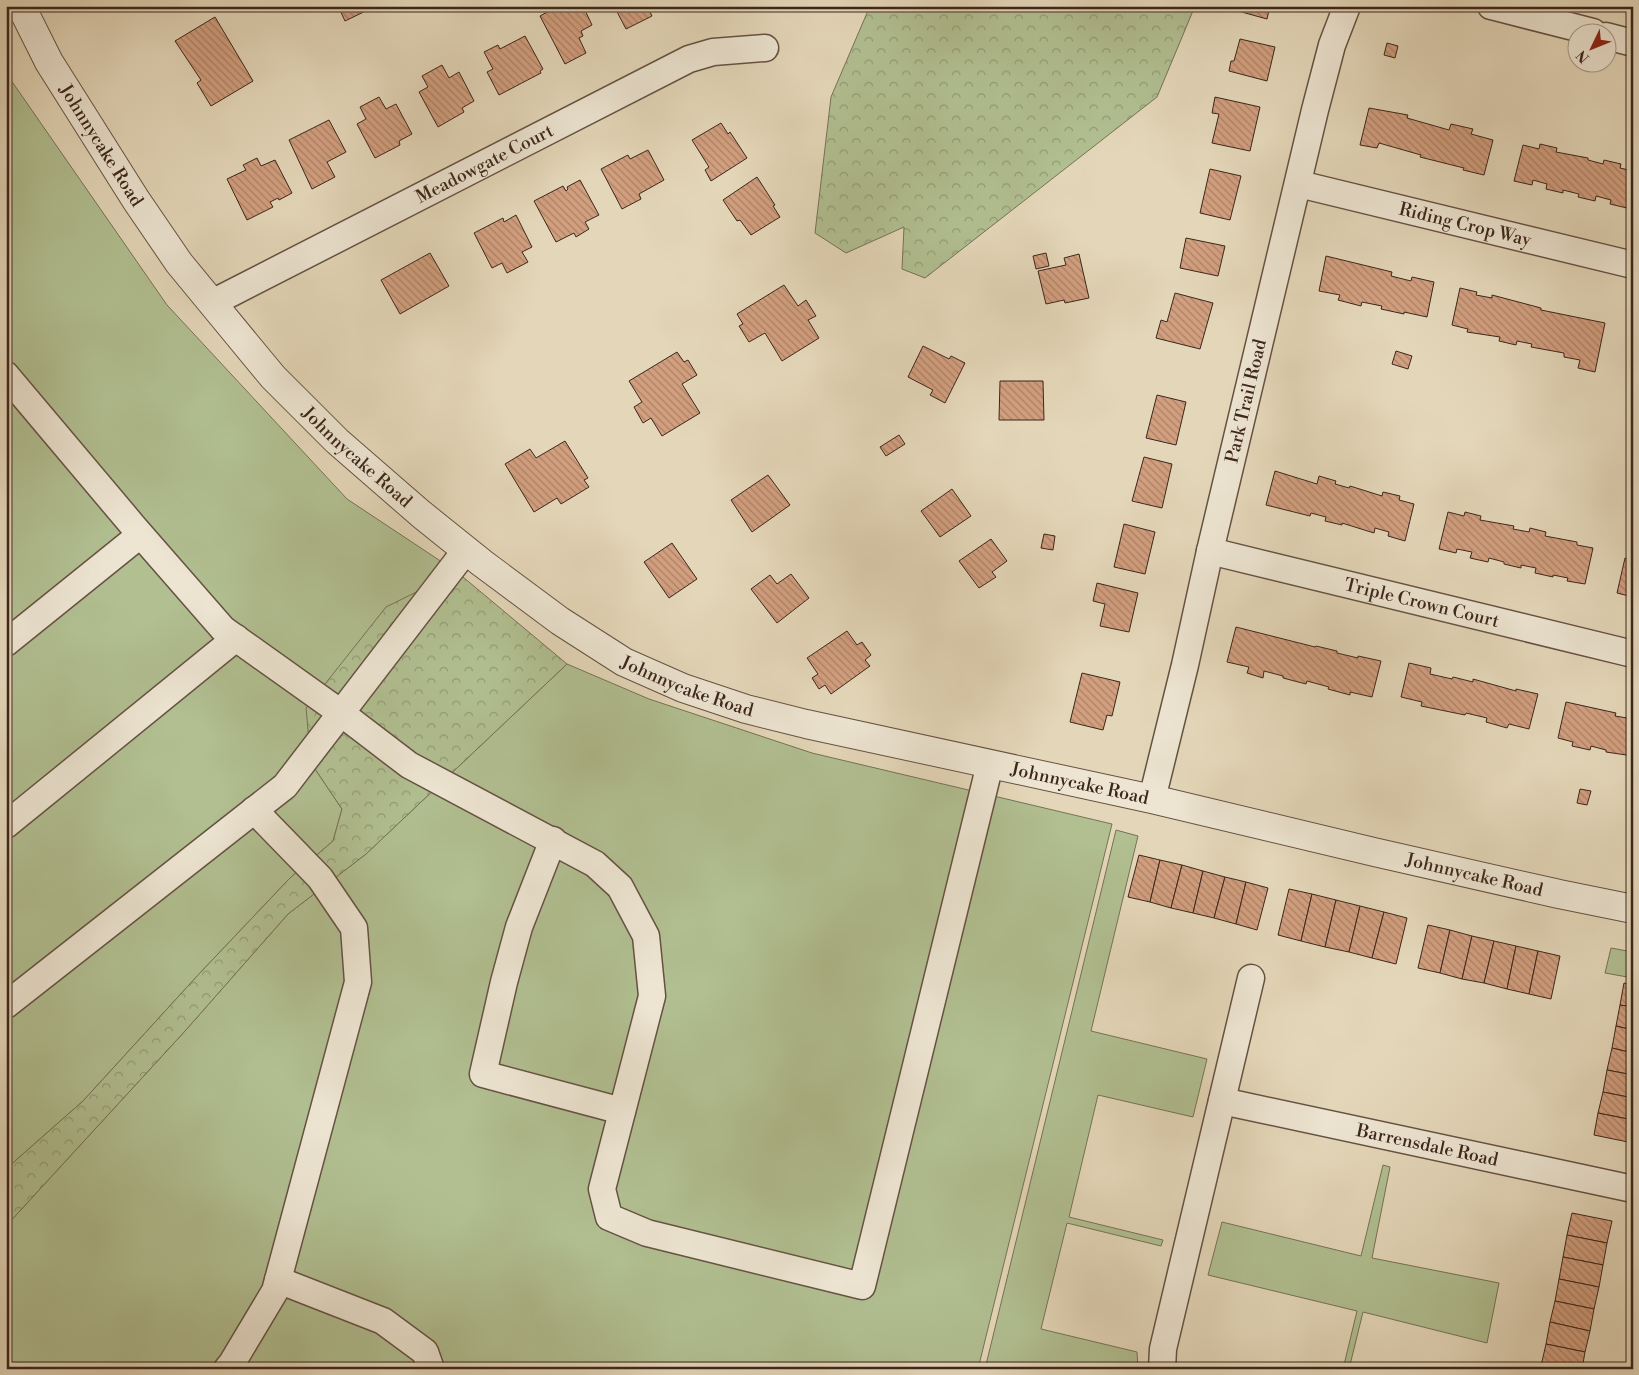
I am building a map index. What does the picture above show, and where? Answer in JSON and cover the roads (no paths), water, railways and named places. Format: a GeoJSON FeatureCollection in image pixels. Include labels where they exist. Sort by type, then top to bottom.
{"type":"FeatureCollection","features":[{"type":"Feature","properties":{"kind":"street","name":"Johnnycake Road"},"geometry":{"type":"LineString","coordinates":[[21,6],[49,62],[131,192],[179,263],[273,377],[338,441],[402,498],[466,550],[560,621],[624,662],[683,688],[746,709],[806,724],[1152,799],[1374,852],[1633,909]]}},
{"type":"Feature","properties":{"kind":"street","name":"Park Trail Road"},"geometry":{"type":"LineString","coordinates":[[1152,799],[1315,110],[1332,45],[1347,6]]}},
{"type":"Feature","properties":{"kind":"street"},"geometry":{"type":"LineString","coordinates":[[1492,6],[1566,25]]}},
{"type":"Feature","properties":{"kind":"street"},"geometry":{"type":"LineString","coordinates":[[1616,38],[1633,42]]}},
{"type":"Feature","properties":{"kind":"street","name":"Meadowgate Court"},"geometry":{"type":"LineString","coordinates":[[212,303],[689,59],[713,52],[765,48]]}},
{"type":"Feature","properties":{"kind":"street","name":"Riding Crop Way"},"geometry":{"type":"LineString","coordinates":[[1299,184],[1633,265]]}},
{"type":"Feature","properties":{"kind":"street"},"geometry":{"type":"LineString","coordinates":[[6,375],[140,535],[222,629],[341,712],[409,765],[595,864],[620,887],[646,936],[652,996],[602,1189],[609,1217],[647,1233],[862,1286],[990,764]]}},
{"type":"Feature","properties":{"kind":"street"},"geometry":{"type":"LineString","coordinates":[[6,643],[140,535]]}},
{"type":"Feature","properties":{"kind":"street"},"geometry":{"type":"LineString","coordinates":[[6,1005],[285,786],[466,550]]}},
{"type":"Feature","properties":{"kind":"street","name":"Triple Crown Court"},"geometry":{"type":"LineString","coordinates":[[1210,550],[1633,654]]}},
{"type":"Feature","properties":{"kind":"street"},"geometry":{"type":"LineString","coordinates":[[6,825],[236,638]]}},
{"type":"Feature","properties":{"kind":"street"},"geometry":{"type":"LineString","coordinates":[[227,1369],[275,1291],[358,982],[354,928],[320,878],[254,810]]}},
{"type":"Feature","properties":{"kind":"street"},"geometry":{"type":"LineString","coordinates":[[553,840],[519,927],[483,1074],[622,1112]]}},
{"type":"Feature","properties":{"kind":"street"},"geometry":{"type":"LineString","coordinates":[[1162,1369],[1163,1349],[1251,978]]}},
{"type":"Feature","properties":{"kind":"street","name":"Barrensdale Road"},"geometry":{"type":"LineString","coordinates":[[1222,1101],[1633,1189]]}},
{"type":"Feature","properties":{"kind":"street"},"geometry":{"type":"LineString","coordinates":[[278,1280],[383,1321],[425,1352],[431,1369]]}}]}
